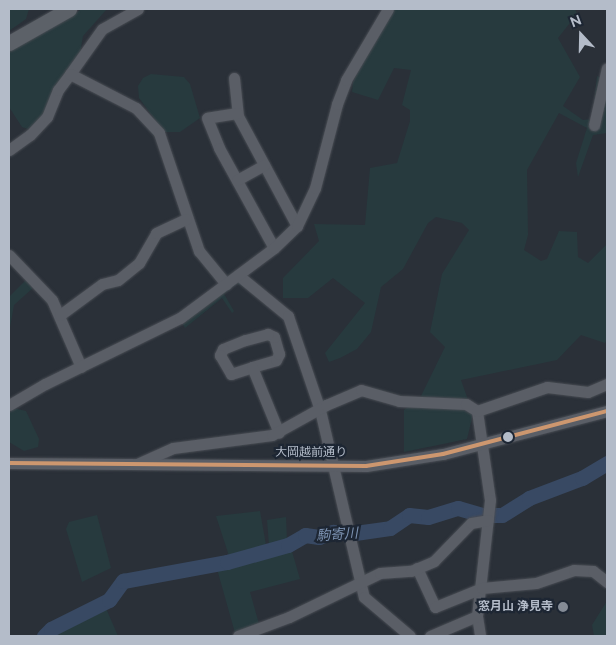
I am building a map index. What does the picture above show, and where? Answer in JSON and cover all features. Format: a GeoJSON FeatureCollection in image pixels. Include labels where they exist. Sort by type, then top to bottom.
{"type":"FeatureCollection","features":[{"type":"Feature","properties":{"kind":"main road"},"geometry":{"type":"LineString","coordinates":[[9,44],[69,9]]}},
{"type":"Feature","properties":{"kind":"street"},"geometry":{"type":"LineString","coordinates":[[9,150],[30,135],[46,118],[58,90],[102,29],[138,9]]}},
{"type":"Feature","properties":{"kind":"street"},"geometry":{"type":"LineString","coordinates":[[9,405],[180,318],[274,248],[297,226],[315,188],[337,104],[346,80],[388,9]]}},
{"type":"Feature","properties":{"kind":"street"},"geometry":{"type":"LineString","coordinates":[[594,126],[607,68]]}},
{"type":"Feature","properties":{"kind":"street"},"geometry":{"type":"LineString","coordinates":[[70,74],[136,108],[152,122],[167,154],[186,220],[199,252],[226,284]]}},
{"type":"Feature","properties":{"kind":"street"},"geometry":{"type":"LineString","coordinates":[[234,78],[237,112],[297,226]]}},
{"type":"Feature","properties":{"kind":"street"},"geometry":{"type":"LineString","coordinates":[[237,112],[207,118],[237,180],[274,248]]}},
{"type":"Feature","properties":{"kind":"street"},"geometry":{"type":"LineString","coordinates":[[237,180],[264,165]]}},
{"type":"Feature","properties":{"kind":"street"},"geometry":{"type":"LineString","coordinates":[[60,315],[102,284],[118,280],[140,263],[156,233],[186,220]]}},
{"type":"Feature","properties":{"kind":"street"},"geometry":{"type":"LineString","coordinates":[[9,255],[42,288],[60,315],[81,367]]}},
{"type":"Feature","properties":{"kind":"street"},"geometry":{"type":"LineString","coordinates":[[238,275],[288,316],[320,410],[364,597],[410,636]]}},
{"type":"Feature","properties":{"kind":"street"},"geometry":{"type":"LineString","coordinates":[[268,334],[274,337],[279,354],[276,360],[252,368],[231,374],[220,355],[223,349],[268,334]]}},
{"type":"Feature","properties":{"kind":"street"},"geometry":{"type":"LineString","coordinates":[[252,368],[278,433]]}},
{"type":"Feature","properties":{"kind":"street"},"geometry":{"type":"LineString","coordinates":[[477,411],[548,387],[588,392],[607,384]]}},
{"type":"Feature","properties":{"kind":"street"},"geometry":{"type":"LineString","coordinates":[[135,465],[172,448],[250,440],[278,433],[353,391],[362,390],[399,400],[466,404],[477,411],[483,444],[488,517],[482,588],[477,616],[480,636]]}},
{"type":"Feature","properties":{"kind":"street","name":"大岡越前通り"},"geometry":{"type":"LineString","coordinates":[[9,463],[334,468],[396,463],[483,444],[607,411]]}},
{"type":"Feature","properties":{"kind":"street"},"geometry":{"type":"LineString","coordinates":[[238,636],[289,617],[380,573],[417,568],[434,561],[471,523],[488,517]]}},
{"type":"Feature","properties":{"kind":"street"},"geometry":{"type":"LineString","coordinates":[[417,568],[435,606],[482,588],[536,583],[586,569],[607,582]]}},
{"type":"Feature","properties":{"kind":"street"},"geometry":{"type":"LineString","coordinates":[[430,636],[477,616]]}},
{"type":"Feature","properties":{"kind":"green space"},"geometry":{"type":"Polygon","coordinates":[[[9,9],[29,9],[26,19],[9,31],[9,9]]]}},
{"type":"Feature","properties":{"kind":"green space"},"geometry":{"type":"Polygon","coordinates":[[[82,9],[107,9],[83,36],[80,53],[41,119],[28,129],[22,127],[9,107],[9,50],[82,9]]]}},
{"type":"Feature","properties":{"kind":"green space"},"geometry":{"type":"Polygon","coordinates":[[[393,9],[575,9],[577,14],[558,38],[580,77],[563,106],[583,120],[592,119],[597,76],[607,80],[607,133],[593,135],[578,177],[576,163],[587,128],[559,113],[527,170],[528,235],[524,250],[541,261],[547,259],[559,231],[577,232],[578,257],[588,263],[607,244],[607,340],[605,343],[581,335],[557,360],[461,380],[473,414],[467,439],[404,452],[404,410],[421,396],[445,347],[430,332],[442,274],[469,230],[462,223],[436,217],[428,223],[403,269],[381,287],[371,332],[357,349],[340,358],[329,362],[325,353],[365,303],[333,278],[308,298],[283,298],[283,278],[319,241],[314,224],[365,225],[370,168],[397,163],[410,121],[410,110],[402,105],[411,70],[394,68],[378,100],[352,92],[353,82],[370,47],[393,9]]]}},
{"type":"Feature","properties":{"kind":"green space"},"geometry":{"type":"Polygon","coordinates":[[[151,74],[184,77],[190,84],[200,118],[180,132],[164,132],[139,98],[138,86],[143,78],[151,74]]]}},
{"type":"Feature","properties":{"kind":"green space"},"geometry":{"type":"Polygon","coordinates":[[[26,280],[34,287],[14,305],[9,333],[9,297],[26,280]]]}},
{"type":"Feature","properties":{"kind":"green space"},"geometry":{"type":"Polygon","coordinates":[[[238,280],[245,287],[237,284],[224,294],[234,311],[232,313],[222,298],[185,328],[181,321],[238,280]]]}},
{"type":"Feature","properties":{"kind":"green space"},"geometry":{"type":"Polygon","coordinates":[[[13,408],[26,411],[39,439],[38,447],[24,451],[9,442],[9,413],[13,408]]]}},
{"type":"Feature","properties":{"kind":"green space"},"geometry":{"type":"Polygon","coordinates":[[[260,511],[266,545],[229,556],[216,516],[260,511]]]}},
{"type":"Feature","properties":{"kind":"green space"},"geometry":{"type":"Polygon","coordinates":[[[97,515],[111,568],[82,582],[66,529],[69,522],[97,515]]]}},
{"type":"Feature","properties":{"kind":"green space"},"geometry":{"type":"Polygon","coordinates":[[[286,517],[287,541],[269,545],[267,520],[286,517]]]}},
{"type":"Feature","properties":{"kind":"green space"},"geometry":{"type":"Polygon","coordinates":[[[291,548],[300,579],[250,592],[259,624],[235,633],[217,569],[252,557],[291,548]]]}},
{"type":"Feature","properties":{"kind":"green space"},"geometry":{"type":"Polygon","coordinates":[[[607,601],[607,636],[594,636],[592,625],[607,601]]]}},
{"type":"Feature","properties":{"kind":"green space"},"geometry":{"type":"Polygon","coordinates":[[[105,606],[118,636],[53,636],[52,633],[105,606]]]}},
{"type":"Feature","properties":{"kind":"waterway","name":"駒寄川"},"geometry":{"type":"LineString","coordinates":[[44,636],[51,629],[109,600],[123,581],[227,562],[288,545],[305,535],[319,537],[333,532],[355,533],[390,528],[409,515],[428,517],[458,508],[483,515],[502,515],[529,498],[582,478],[607,463]]}},
{"type":"Feature","properties":{"kind":"transit line"},"geometry":{"type":"LineString","coordinates":[[9,463],[366,466],[443,454],[607,411]]}},
{"type":"Feature","properties":{"kind":"place","name":"窓月山 浄見寺"},"geometry":{"type":"Point","coordinates":[563,607]}}]}
